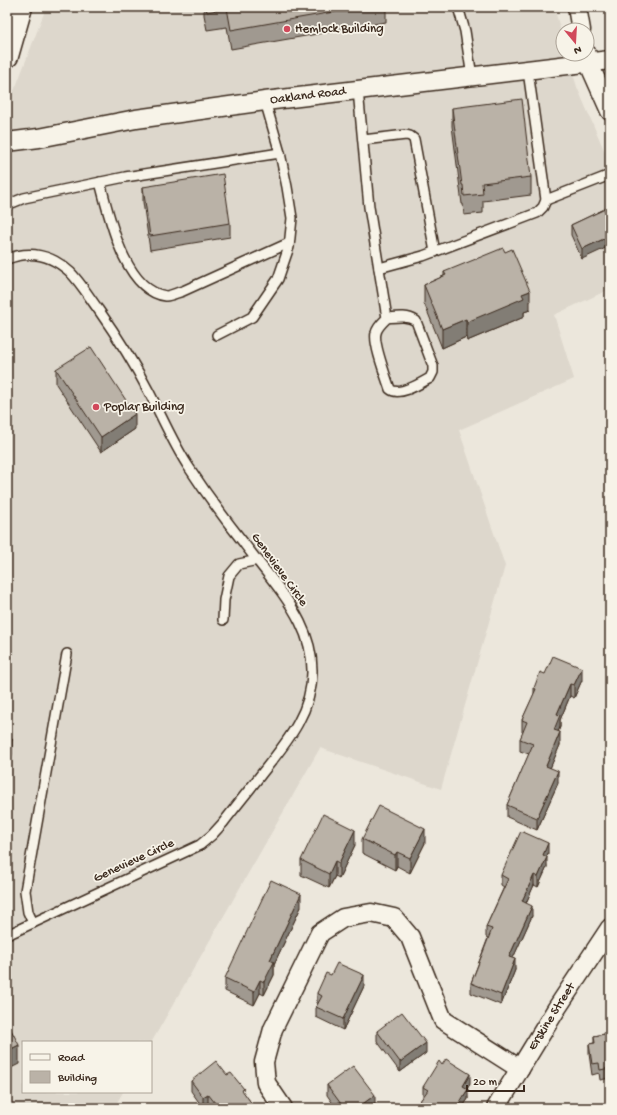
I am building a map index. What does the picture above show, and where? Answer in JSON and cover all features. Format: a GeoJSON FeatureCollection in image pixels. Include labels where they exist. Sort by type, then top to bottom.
{"type":"FeatureCollection","features":[{"type":"Feature","properties":{"kind":"street"},"geometry":{"type":"LineString","coordinates":[[7,56],[21,7]]}},
{"type":"Feature","properties":{"kind":"street"},"geometry":{"type":"LineString","coordinates":[[577,7],[580,22]]}},
{"type":"Feature","properties":{"kind":"street","name":"Oakland Road"},"geometry":{"type":"LineString","coordinates":[[595,59],[610,60]]}},
{"type":"Feature","properties":{"kind":"street","name":"Oakland Road"},"geometry":{"type":"LineString","coordinates":[[7,142],[39,138],[136,119],[265,101],[528,71],[573,62]]}},
{"type":"Feature","properties":{"kind":"street"},"geometry":{"type":"LineString","coordinates":[[589,62],[610,111]]}},
{"type":"Feature","properties":{"kind":"street"},"geometry":{"type":"LineString","coordinates":[[283,1108],[266,1083],[264,1062],[273,1029],[320,933],[343,918],[371,913],[394,918],[410,937],[443,1020],[520,1069]]}},
{"type":"Feature","properties":{"kind":"street","name":"Erskine Street"},"geometry":{"type":"LineString","coordinates":[[496,1108],[557,1008],[610,928]]}},
{"type":"Feature","properties":{"kind":"lane"},"geometry":{"type":"LineString","coordinates":[[458,7],[465,31],[472,77]]}},
{"type":"Feature","properties":{"kind":"lane"},"geometry":{"type":"LineString","coordinates":[[379,268],[435,252],[537,213],[544,207],[546,200],[528,71]]}},
{"type":"Feature","properties":{"kind":"lane"},"geometry":{"type":"LineString","coordinates":[[358,90],[369,207],[387,318]]}},
{"type":"Feature","properties":{"kind":"lane"},"geometry":{"type":"LineString","coordinates":[[217,335],[252,316],[278,279],[290,243],[292,218],[287,187],[280,153],[265,101]]}},
{"type":"Feature","properties":{"kind":"lane"},"geometry":{"type":"LineString","coordinates":[[363,140],[406,135],[414,139],[435,252]]}},
{"type":"Feature","properties":{"kind":"lane"},"geometry":{"type":"LineString","coordinates":[[7,205],[24,198],[126,177],[280,153]]}},
{"type":"Feature","properties":{"kind":"lane"},"geometry":{"type":"LineString","coordinates":[[546,200],[610,175]]}},
{"type":"Feature","properties":{"kind":"lane"},"geometry":{"type":"LineString","coordinates":[[100,182],[114,232],[123,256],[137,278],[153,293],[168,296],[183,291],[290,243]]}},
{"type":"Feature","properties":{"kind":"lane","name":"Genevieve Circle"},"geometry":{"type":"LineString","coordinates":[[7,259],[23,254],[37,254],[49,257],[69,271],[80,284],[122,344],[149,391],[186,464],[291,606],[306,636],[312,670],[310,693],[300,721],[289,739],[212,835],[200,845],[7,935]]}},
{"type":"Feature","properties":{"kind":"lane"},"geometry":{"type":"LineString","coordinates":[[411,317],[416,321],[433,366],[433,372],[430,378],[397,392],[393,392],[390,389],[376,343],[375,334],[380,325],[387,318],[411,317]]}},
{"type":"Feature","properties":{"kind":"lane"},"geometry":{"type":"LineString","coordinates":[[223,620],[224,600],[229,576],[239,564],[258,560]]}},
{"type":"Feature","properties":{"kind":"lane"},"geometry":{"type":"LineString","coordinates":[[33,923],[28,912],[25,892],[67,654]]}},
{"type":"Feature","properties":{"kind":"shaded area"},"geometry":{"type":"Polygon","coordinates":[[[45,7],[554,7],[558,22],[555,22],[555,62],[569,62],[577,87],[610,164],[610,289],[554,315],[574,379],[459,430],[505,566],[441,789],[320,748],[152,1041],[22,1041],[22,1093],[122,1093],[114,1108],[7,1108],[7,105],[17,84],[45,7]]]}},
{"type":"Feature","properties":{"kind":"building"},"geometry":{"type":"Polygon","coordinates":[[[206,7],[362,7],[231,30],[227,8],[207,12],[206,7]]]}},
{"type":"Feature","properties":{"kind":"building"},"geometry":{"type":"Polygon","coordinates":[[[522,99],[531,177],[482,183],[483,194],[464,196],[452,108],[522,99]]]}},
{"type":"Feature","properties":{"kind":"building"},"geometry":{"type":"Polygon","coordinates":[[[223,174],[230,223],[150,236],[143,187],[223,174]]]}},
{"type":"Feature","properties":{"kind":"building"},"geometry":{"type":"Polygon","coordinates":[[[607,208],[610,215],[610,236],[582,249],[571,225],[607,208]]]}},
{"type":"Feature","properties":{"kind":"building"},"geometry":{"type":"Polygon","coordinates":[[[503,248],[505,252],[512,249],[530,291],[522,294],[524,298],[467,322],[466,319],[442,329],[424,285],[446,275],[444,272],[503,248]]]}},
{"type":"Feature","properties":{"kind":"building","name":"Poplar Building"},"geometry":{"type":"Polygon","coordinates":[[[91,347],[135,414],[101,437],[56,369],[91,347]]]}},
{"type":"Feature","properties":{"kind":"building"},"geometry":{"type":"Polygon","coordinates":[[[553,656],[582,668],[574,685],[570,684],[557,714],[560,715],[554,730],[560,732],[546,766],[558,771],[537,818],[507,805],[533,744],[520,739],[527,722],[522,720],[536,689],[534,688],[540,672],[545,674],[553,656]]]}},
{"type":"Feature","properties":{"kind":"building"},"geometry":{"type":"Polygon","coordinates":[[[7,738],[12,739],[7,768],[7,738]]]}},
{"type":"Feature","properties":{"kind":"building"},"geometry":{"type":"Polygon","coordinates":[[[379,806],[425,829],[410,858],[397,852],[395,855],[362,839],[379,806]]]}},
{"type":"Feature","properties":{"kind":"building"},"geometry":{"type":"Polygon","coordinates":[[[323,814],[355,830],[339,863],[335,861],[329,874],[301,860],[323,814]]]}},
{"type":"Feature","properties":{"kind":"building"},"geometry":{"type":"Polygon","coordinates":[[[521,831],[548,843],[543,855],[547,857],[538,877],[534,875],[522,901],[532,906],[509,957],[515,959],[501,995],[471,983],[492,929],[486,927],[508,879],[501,875],[521,831]]]}},
{"type":"Feature","properties":{"kind":"building"},"geometry":{"type":"Polygon","coordinates":[[[271,880],[301,894],[270,960],[274,962],[264,982],[260,980],[254,992],[225,978],[271,880]]]}},
{"type":"Feature","properties":{"kind":"building"},"geometry":{"type":"Polygon","coordinates":[[[337,963],[364,975],[343,1019],[316,1007],[322,996],[317,993],[326,973],[331,975],[337,963]]]}},
{"type":"Feature","properties":{"kind":"building"},"geometry":{"type":"Polygon","coordinates":[[[402,1012],[426,1043],[400,1062],[377,1031],[402,1012]]]}},
{"type":"Feature","properties":{"kind":"building"},"geometry":{"type":"Polygon","coordinates":[[[7,1022],[19,1045],[7,1051],[7,1022]]]}},
{"type":"Feature","properties":{"kind":"building"},"geometry":{"type":"Polygon","coordinates":[[[610,1033],[610,1068],[600,1070],[599,1063],[592,1064],[589,1044],[595,1043],[594,1036],[610,1033]]]}},
{"type":"Feature","properties":{"kind":"building"},"geometry":{"type":"Polygon","coordinates":[[[446,1059],[470,1074],[463,1086],[468,1089],[457,1107],[453,1104],[451,1108],[431,1108],[420,1101],[428,1090],[423,1087],[439,1061],[442,1065],[446,1059]]]}},
{"type":"Feature","properties":{"kind":"building"},"geometry":{"type":"Polygon","coordinates":[[[216,1061],[227,1075],[231,1073],[244,1089],[242,1090],[255,1108],[219,1108],[208,1094],[203,1097],[191,1081],[216,1061]]]}},
{"type":"Feature","properties":{"kind":"building"},"geometry":{"type":"Polygon","coordinates":[[[353,1066],[375,1095],[357,1108],[344,1108],[327,1085],[353,1066]]]}},
{"type":"Feature","properties":{"kind":"place","name":"Hemlock Building"},"geometry":{"type":"Point","coordinates":[287,29]}},
{"type":"Feature","properties":{"kind":"place","name":"Poplar Building"},"geometry":{"type":"Point","coordinates":[96,407]}}]}
